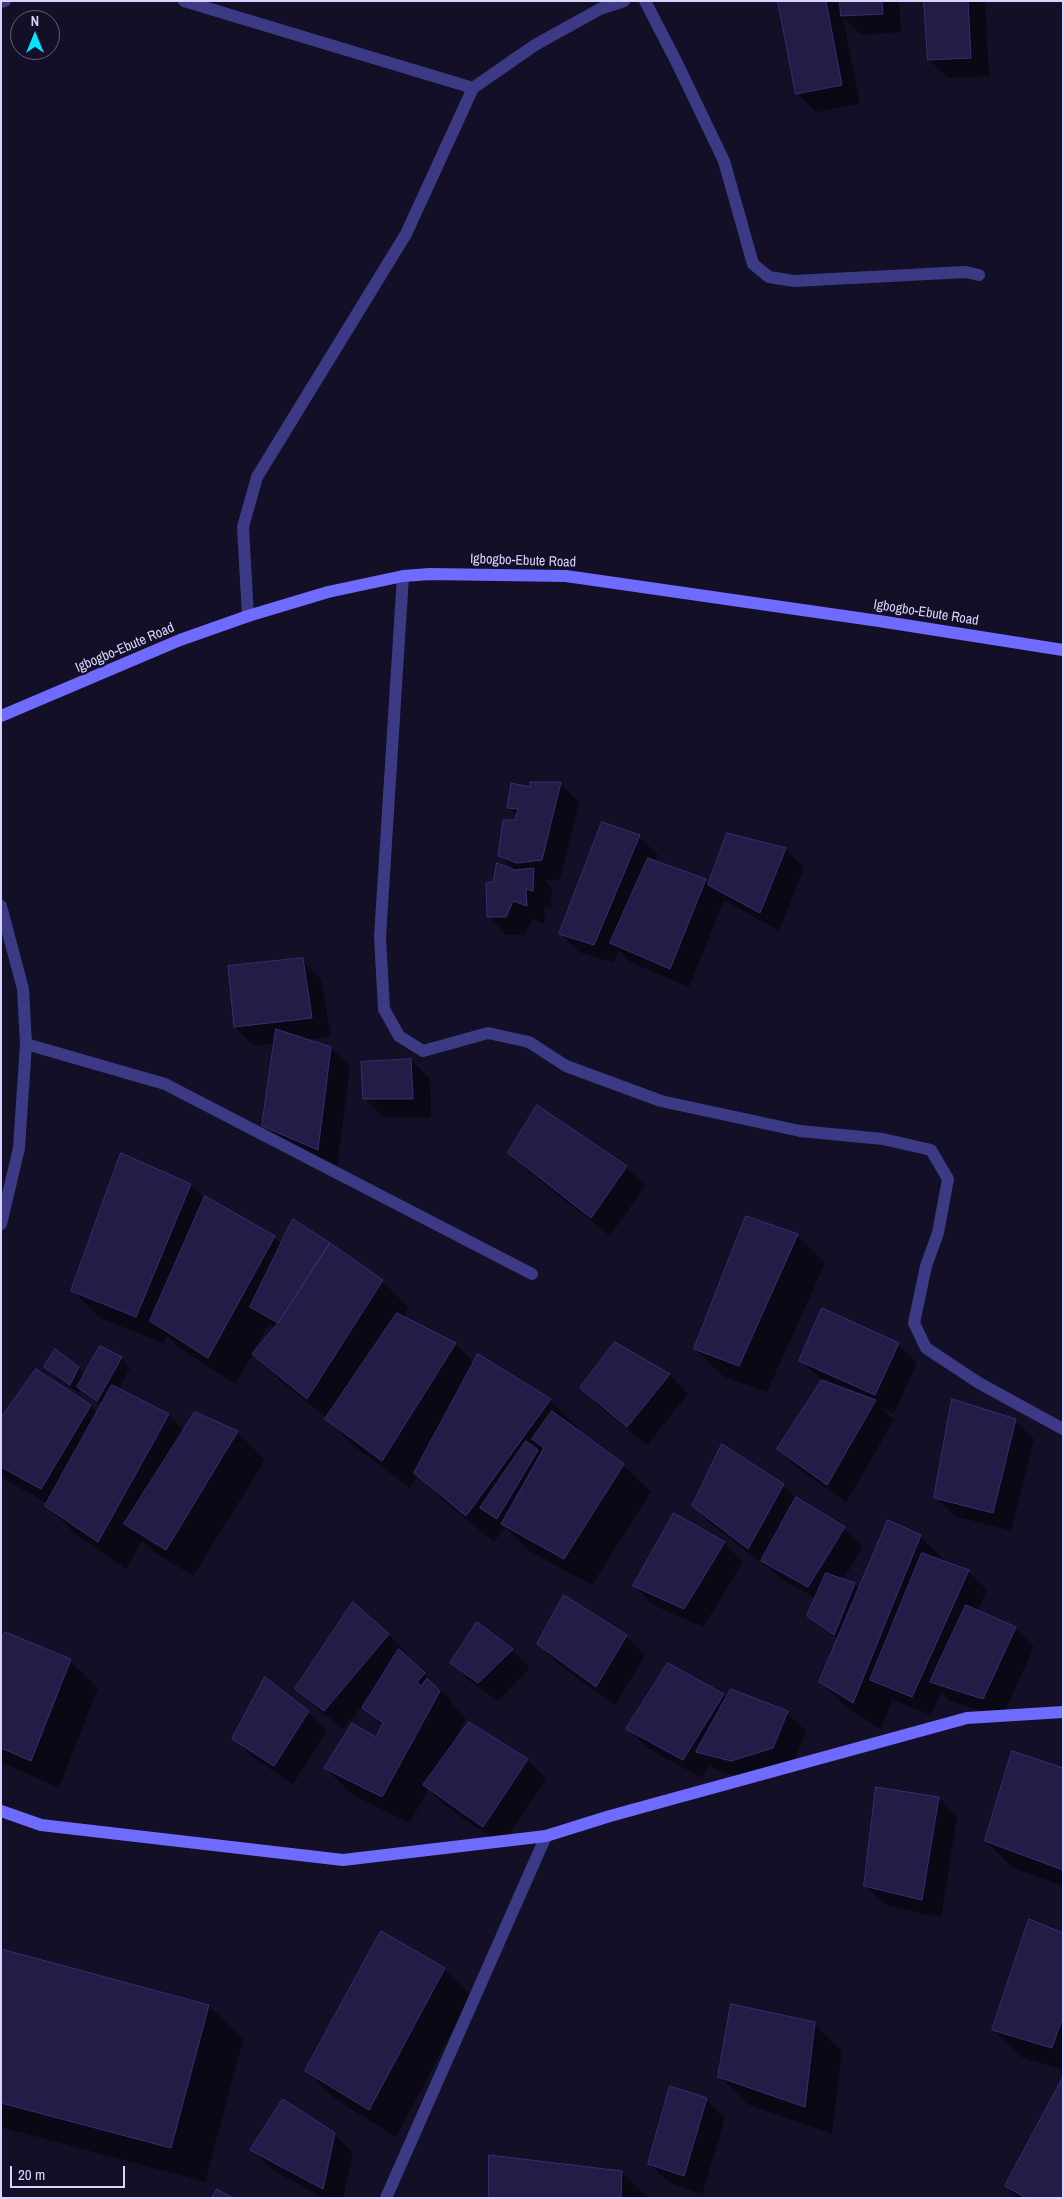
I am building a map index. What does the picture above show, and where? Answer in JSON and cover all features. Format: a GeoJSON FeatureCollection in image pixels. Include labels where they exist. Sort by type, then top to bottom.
{"type":"FeatureCollection","features":[{"type":"Feature","properties":{"kind":"main road","name":"Igbogbo-Ebute Road"},"geometry":{"type":"LineString","coordinates":[[1,716],[180,640],[248,616],[328,592],[403,576],[458,573],[566,576],[869,619],[1063,650]]}},
{"type":"Feature","properties":{"kind":"main road"},"geometry":{"type":"LineString","coordinates":[[1,1810],[41,1826],[344,1860],[546,1836],[620,1813],[967,1718],[1063,1712]]}},
{"type":"Feature","properties":{"kind":"street"},"geometry":{"type":"LineString","coordinates":[[184,1],[473,88]]}},
{"type":"Feature","properties":{"kind":"street"},"geometry":{"type":"LineString","coordinates":[[248,616],[243,527],[257,477],[406,234],[473,88],[535,45],[600,10],[624,1]]}},
{"type":"Feature","properties":{"kind":"street"},"geometry":{"type":"LineString","coordinates":[[645,1],[724,162],[753,264],[768,277],[794,281],[966,272],[980,276]]}},
{"type":"Feature","properties":{"kind":"street"},"geometry":{"type":"LineString","coordinates":[[403,576],[380,937],[384,1009],[399,1036],[423,1051],[488,1033],[529,1042],[566,1066],[661,1102],[800,1131],[882,1139],[931,1150],[948,1179],[938,1233],[926,1266],[914,1323],[918,1332],[926,1348],[980,1383],[1063,1429]]}},
{"type":"Feature","properties":{"kind":"street"},"geometry":{"type":"LineString","coordinates":[[1,906],[23,989],[26,1044],[18,1148],[1,1224]]}},
{"type":"Feature","properties":{"kind":"street"},"geometry":{"type":"LineString","coordinates":[[26,1044],[165,1084],[532,1274]]}},
{"type":"Feature","properties":{"kind":"street"},"geometry":{"type":"LineString","coordinates":[[386,2198],[546,1836]]}},
{"type":"Feature","properties":{"kind":"building"},"geometry":{"type":"Polygon","coordinates":[[[778,1],[826,1],[842,85],[796,94],[778,1]]]}},
{"type":"Feature","properties":{"kind":"building"},"geometry":{"type":"Polygon","coordinates":[[[840,1],[882,1],[883,14],[841,16],[840,1]]]}},
{"type":"Feature","properties":{"kind":"building"},"geometry":{"type":"Polygon","coordinates":[[[924,1],[968,1],[971,58],[928,60],[924,1]]]}},
{"type":"Feature","properties":{"kind":"building"},"geometry":{"type":"Polygon","coordinates":[[[530,782],[561,782],[542,860],[517,863],[498,856],[503,820],[515,820],[518,809],[507,808],[511,783],[530,787],[530,782]]]}},
{"type":"Feature","properties":{"kind":"building"},"geometry":{"type":"Polygon","coordinates":[[[602,822],[640,835],[594,945],[559,934],[602,822]]]}},
{"type":"Feature","properties":{"kind":"building"},"geometry":{"type":"Polygon","coordinates":[[[727,833],[786,848],[760,913],[708,885],[727,833]]]}},
{"type":"Feature","properties":{"kind":"building"},"geometry":{"type":"Polygon","coordinates":[[[648,858],[706,879],[670,969],[610,943],[648,858]]]}},
{"type":"Feature","properties":{"kind":"building"},"geometry":{"type":"Polygon","coordinates":[[[497,863],[515,870],[534,868],[533,891],[526,889],[527,906],[513,901],[506,917],[487,917],[486,883],[493,882],[497,863]]]}},
{"type":"Feature","properties":{"kind":"building"},"geometry":{"type":"Polygon","coordinates":[[[303,958],[312,1018],[234,1027],[228,966],[303,958]]]}},
{"type":"Feature","properties":{"kind":"building"},"geometry":{"type":"Polygon","coordinates":[[[276,1029],[331,1047],[318,1150],[262,1126],[276,1029]]]}},
{"type":"Feature","properties":{"kind":"building"},"geometry":{"type":"Polygon","coordinates":[[[411,1059],[413,1099],[363,1099],[361,1062],[411,1059]]]}},
{"type":"Feature","properties":{"kind":"building"},"geometry":{"type":"Polygon","coordinates":[[[537,1105],[627,1166],[591,1218],[508,1153],[537,1105]]]}},
{"type":"Feature","properties":{"kind":"building"},"geometry":{"type":"Polygon","coordinates":[[[121,1153],[191,1184],[136,1317],[71,1291],[121,1153]]]}},
{"type":"Feature","properties":{"kind":"building"},"geometry":{"type":"Polygon","coordinates":[[[205,1196],[275,1236],[208,1358],[150,1321],[205,1196]]]}},
{"type":"Feature","properties":{"kind":"building"},"geometry":{"type":"Polygon","coordinates":[[[746,1216],[798,1234],[739,1366],[694,1349],[746,1216]]]}},
{"type":"Feature","properties":{"kind":"building"},"geometry":{"type":"Polygon","coordinates":[[[293,1219],[330,1243],[278,1323],[250,1307],[293,1219]]]}},
{"type":"Feature","properties":{"kind":"building"},"geometry":{"type":"Polygon","coordinates":[[[330,1243],[383,1280],[307,1399],[252,1354],[278,1323],[330,1243]]]}},
{"type":"Feature","properties":{"kind":"building"},"geometry":{"type":"Polygon","coordinates":[[[822,1308],[899,1343],[875,1395],[799,1361],[822,1308]]]}},
{"type":"Feature","properties":{"kind":"building"},"geometry":{"type":"Polygon","coordinates":[[[397,1313],[456,1343],[382,1461],[325,1419],[397,1313]]]}},
{"type":"Feature","properties":{"kind":"building"},"geometry":{"type":"Polygon","coordinates":[[[615,1342],[670,1374],[627,1427],[580,1388],[615,1342]]]}},
{"type":"Feature","properties":{"kind":"building"},"geometry":{"type":"Polygon","coordinates":[[[100,1346],[122,1357],[97,1401],[77,1387],[100,1346]]]}},
{"type":"Feature","properties":{"kind":"building"},"geometry":{"type":"Polygon","coordinates":[[[55,1349],[79,1367],[70,1385],[44,1367],[55,1349]]]}},
{"type":"Feature","properties":{"kind":"building"},"geometry":{"type":"Polygon","coordinates":[[[478,1354],[551,1399],[466,1516],[414,1473],[478,1354]]]}},
{"type":"Feature","properties":{"kind":"building"},"geometry":{"type":"Polygon","coordinates":[[[36,1369],[91,1405],[41,1489],[1,1467],[1,1418],[36,1369]]]}},
{"type":"Feature","properties":{"kind":"building"},"geometry":{"type":"Polygon","coordinates":[[[822,1380],[876,1400],[827,1485],[777,1449],[822,1380]]]}},
{"type":"Feature","properties":{"kind":"building"},"geometry":{"type":"Polygon","coordinates":[[[112,1385],[169,1414],[98,1542],[45,1506],[112,1385]]]}},
{"type":"Feature","properties":{"kind":"building"},"geometry":{"type":"Polygon","coordinates":[[[952,1399],[1016,1419],[993,1513],[934,1498],[952,1399]]]}},
{"type":"Feature","properties":{"kind":"building"},"geometry":{"type":"Polygon","coordinates":[[[552,1411],[624,1464],[564,1559],[501,1524],[544,1448],[532,1439],[552,1411]]]}},
{"type":"Feature","properties":{"kind":"building"},"geometry":{"type":"Polygon","coordinates":[[[195,1412],[238,1431],[166,1550],[124,1524],[195,1412]]]}},
{"type":"Feature","properties":{"kind":"building"},"geometry":{"type":"Polygon","coordinates":[[[526,1441],[538,1450],[497,1519],[480,1508],[526,1441]]]}},
{"type":"Feature","properties":{"kind":"building"},"geometry":{"type":"Polygon","coordinates":[[[722,1444],[784,1484],[748,1549],[692,1506],[722,1444]]]}},
{"type":"Feature","properties":{"kind":"building"},"geometry":{"type":"Polygon","coordinates":[[[796,1497],[845,1527],[808,1587],[761,1561],[796,1497]]]}},
{"type":"Feature","properties":{"kind":"building"},"geometry":{"type":"Polygon","coordinates":[[[674,1513],[725,1542],[684,1609],[633,1586],[674,1513]]]}},
{"type":"Feature","properties":{"kind":"building"},"geometry":{"type":"Polygon","coordinates":[[[888,1520],[921,1535],[853,1703],[819,1682],[888,1520]]]}},
{"type":"Feature","properties":{"kind":"building"},"geometry":{"type":"Polygon","coordinates":[[[922,1553],[969,1570],[912,1697],[870,1680],[922,1553]]]}},
{"type":"Feature","properties":{"kind":"building"},"geometry":{"type":"Polygon","coordinates":[[[826,1573],[855,1583],[834,1635],[807,1616],[826,1573]]]}},
{"type":"Feature","properties":{"kind":"building"},"geometry":{"type":"Polygon","coordinates":[[[564,1595],[627,1635],[596,1687],[537,1644],[564,1595]]]}},
{"type":"Feature","properties":{"kind":"building"},"geometry":{"type":"Polygon","coordinates":[[[353,1602],[389,1634],[324,1711],[295,1689],[353,1602]]]}},
{"type":"Feature","properties":{"kind":"building"},"geometry":{"type":"Polygon","coordinates":[[[966,1605],[1016,1627],[983,1699],[930,1682],[966,1605]]]}},
{"type":"Feature","properties":{"kind":"building"},"geometry":{"type":"Polygon","coordinates":[[[477,1622],[513,1649],[478,1683],[450,1663],[477,1622]]]}},
{"type":"Feature","properties":{"kind":"building"},"geometry":{"type":"Polygon","coordinates":[[[5,1632],[71,1659],[31,1761],[1,1748],[1,1641],[5,1632]]]}},
{"type":"Feature","properties":{"kind":"building"},"geometry":{"type":"Polygon","coordinates":[[[399,1649],[425,1673],[417,1682],[421,1686],[427,1678],[440,1691],[382,1797],[324,1768],[352,1723],[376,1737],[383,1723],[362,1708],[399,1649]]]}},
{"type":"Feature","properties":{"kind":"building"},"geometry":{"type":"Polygon","coordinates":[[[668,1663],[724,1694],[683,1760],[626,1729],[668,1663]]]}},
{"type":"Feature","properties":{"kind":"building"},"geometry":{"type":"Polygon","coordinates":[[[265,1677],[309,1711],[274,1766],[232,1739],[265,1677]]]}},
{"type":"Feature","properties":{"kind":"building"},"geometry":{"type":"Polygon","coordinates":[[[731,1689],[788,1711],[773,1748],[731,1761],[696,1752],[731,1689]]]}},
{"type":"Feature","properties":{"kind":"building"},"geometry":{"type":"Polygon","coordinates":[[[469,1722],[528,1759],[483,1827],[423,1785],[469,1722]]]}},
{"type":"Feature","properties":{"kind":"building"},"geometry":{"type":"Polygon","coordinates":[[[1012,1751],[1063,1768],[1063,1870],[985,1841],[1012,1751]]]}},
{"type":"Feature","properties":{"kind":"building"},"geometry":{"type":"Polygon","coordinates":[[[876,1787],[939,1797],[922,1900],[864,1886],[876,1787]]]}},
{"type":"Feature","properties":{"kind":"building"},"geometry":{"type":"Polygon","coordinates":[[[1029,1919],[1063,1933],[1063,2016],[1052,2048],[992,2030],[1029,1919]]]}},
{"type":"Feature","properties":{"kind":"building"},"geometry":{"type":"Polygon","coordinates":[[[381,1931],[445,1968],[369,2110],[305,2071],[381,1931]]]}},
{"type":"Feature","properties":{"kind":"building"},"geometry":{"type":"Polygon","coordinates":[[[1,1949],[209,2005],[171,2148],[1,2103],[1,1949]]]}},
{"type":"Feature","properties":{"kind":"building"},"geometry":{"type":"Polygon","coordinates":[[[731,2004],[815,2022],[805,2107],[718,2077],[731,2004]]]}},
{"type":"Feature","properties":{"kind":"building"},"geometry":{"type":"Polygon","coordinates":[[[1063,2077],[1063,2198],[1026,2198],[1005,2186],[1063,2077]]]}},
{"type":"Feature","properties":{"kind":"building"},"geometry":{"type":"Polygon","coordinates":[[[670,2086],[707,2098],[684,2176],[648,2164],[670,2086]]]}},
{"type":"Feature","properties":{"kind":"building"},"geometry":{"type":"Polygon","coordinates":[[[283,2099],[335,2133],[323,2189],[250,2150],[283,2099]]]}},
{"type":"Feature","properties":{"kind":"building"},"geometry":{"type":"Polygon","coordinates":[[[489,2155],[622,2171],[621,2198],[489,2198],[489,2155]]]}},
{"type":"Feature","properties":{"kind":"building"},"geometry":{"type":"Polygon","coordinates":[[[217,2189],[233,2198],[212,2198],[217,2189]]]}}]}
